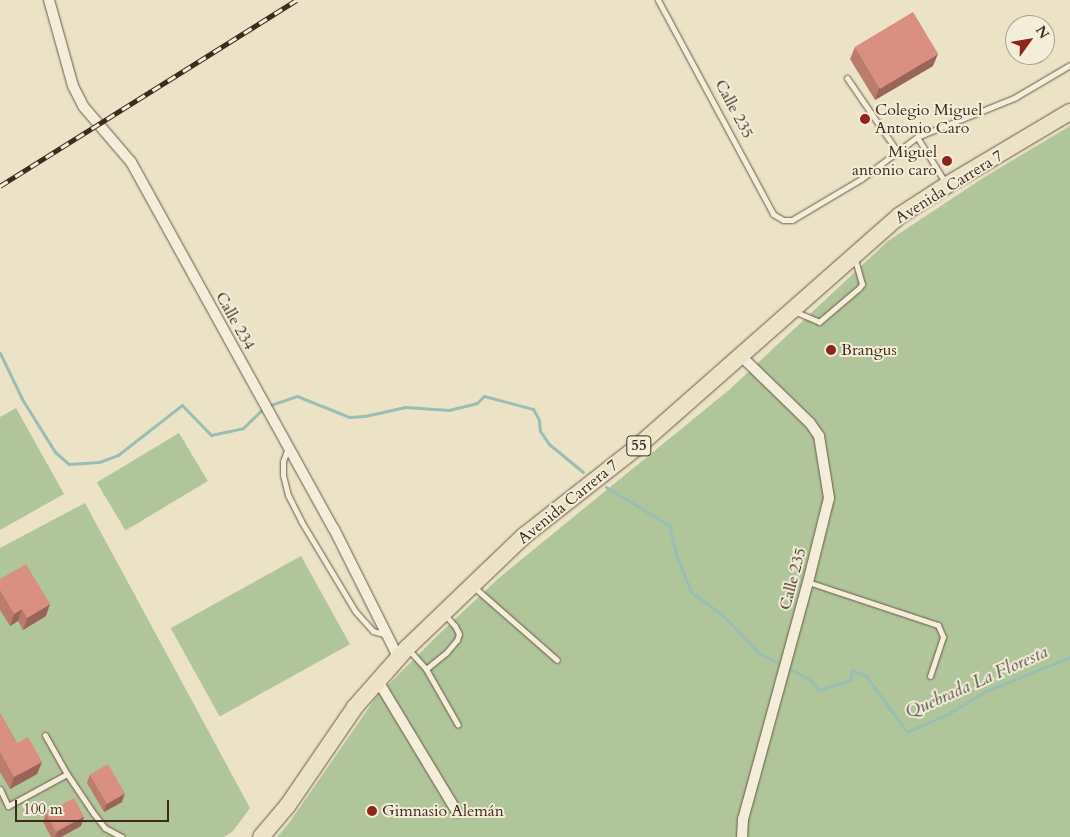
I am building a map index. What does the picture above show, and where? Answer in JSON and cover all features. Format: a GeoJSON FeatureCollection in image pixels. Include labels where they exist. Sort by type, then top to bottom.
{"type":"FeatureCollection","features":[{"type":"Feature","properties":{"kind":"main road","name":"Avenida Carrera 7"},"geometry":{"type":"LineString","coordinates":[[261,837],[288,805],[355,707],[443,612],[525,535],[636,448],[794,311],[899,216],[946,185],[1070,112]]}},
{"type":"Feature","properties":{"kind":"street","name":"Calle 234"},"geometry":{"type":"LineString","coordinates":[[49,0],[72,86],[83,106],[131,162],[334,529],[387,635],[403,653]]}},
{"type":"Feature","properties":{"kind":"street","name":"Calle 235"},"geometry":{"type":"LineString","coordinates":[[741,356],[810,423],[819,436],[829,498],[743,819],[742,837]]}},
{"type":"Feature","properties":{"kind":"street"},"geometry":{"type":"LineString","coordinates":[[378,681],[457,812]]}},
{"type":"Feature","properties":{"kind":"lane","name":"Calle 235"},"geometry":{"type":"LineString","coordinates":[[658,0],[773,214],[783,220],[792,220],[861,179],[897,151]]}},
{"type":"Feature","properties":{"kind":"lane"},"geometry":{"type":"LineString","coordinates":[[848,78],[897,151],[917,137],[1014,98],[1070,65]]}},
{"type":"Feature","properties":{"kind":"lane"},"geometry":{"type":"LineString","coordinates":[[917,137],[946,185]]}},
{"type":"Feature","properties":{"kind":"lane"},"geometry":{"type":"LineString","coordinates":[[794,311],[819,322],[859,288],[862,284],[854,256]]}},
{"type":"Feature","properties":{"kind":"lane"},"geometry":{"type":"LineString","coordinates":[[288,448],[283,461],[283,475],[288,496],[301,521],[355,611],[373,631],[387,635]]}},
{"type":"Feature","properties":{"kind":"lane"},"geometry":{"type":"LineString","coordinates":[[808,582],[938,625],[943,637],[930,676]]}},
{"type":"Feature","properties":{"kind":"lane"},"geometry":{"type":"LineString","coordinates":[[471,585],[557,660]]}},
{"type":"Feature","properties":{"kind":"lane"},"geometry":{"type":"LineString","coordinates":[[426,669],[446,653],[457,640],[459,634],[443,612]]}},
{"type":"Feature","properties":{"kind":"lane"},"geometry":{"type":"LineString","coordinates":[[403,653],[426,669],[458,725]]}},
{"type":"Feature","properties":{"kind":"lane"},"geometry":{"type":"LineString","coordinates":[[45,736],[67,774],[105,828],[122,837]]}},
{"type":"Feature","properties":{"kind":"lane"},"geometry":{"type":"LineString","coordinates":[[0,789],[8,806],[67,774]]}},
{"type":"Feature","properties":{"kind":"green space"},"geometry":{"type":"Polygon","coordinates":[[[1070,126],[1070,837],[277,837],[289,823],[377,696],[500,577],[729,390],[888,241],[983,178],[1070,126]]]}},
{"type":"Feature","properties":{"kind":"green space"},"geometry":{"type":"Polygon","coordinates":[[[16,408],[64,494],[0,530],[0,417],[16,408]]]}},
{"type":"Feature","properties":{"kind":"green space"},"geometry":{"type":"Polygon","coordinates":[[[179,433],[208,481],[126,530],[97,482],[179,433]]]}},
{"type":"Feature","properties":{"kind":"green space"},"geometry":{"type":"Polygon","coordinates":[[[85,503],[250,808],[233,831],[224,837],[0,837],[0,548],[85,503]]]}},
{"type":"Feature","properties":{"kind":"green space"},"geometry":{"type":"Polygon","coordinates":[[[301,556],[350,644],[220,717],[171,628],[301,556]]]}},
{"type":"Feature","properties":{"kind":"building"},"geometry":{"type":"Polygon","coordinates":[[[913,12],[938,54],[880,89],[855,47],[913,12]]]}},
{"type":"Feature","properties":{"kind":"building"},"geometry":{"type":"Polygon","coordinates":[[[26,564],[50,604],[27,618],[22,609],[14,614],[0,590],[0,579],[26,564]]]}},
{"type":"Feature","properties":{"kind":"building"},"geometry":{"type":"Polygon","coordinates":[[[0,713],[17,743],[28,737],[42,762],[14,777],[0,752],[0,713]]]}},
{"type":"Feature","properties":{"kind":"building"},"geometry":{"type":"Polygon","coordinates":[[[108,764],[125,793],[107,804],[90,774],[108,764]]]}},
{"type":"Feature","properties":{"kind":"building"},"geometry":{"type":"Polygon","coordinates":[[[74,798],[84,817],[56,832],[46,813],[74,798]]]}},
{"type":"Feature","properties":{"kind":"waterway","name":"Quebrada La Floresta"},"geometry":{"type":"LineString","coordinates":[[0,353],[22,399],[55,452],[69,464],[99,462],[118,455],[182,405],[211,435],[243,428],[265,407],[297,396],[349,417],[365,416],[405,407],[449,410],[477,403],[484,396],[533,409],[539,420],[540,431],[549,444],[583,472]]}},
{"type":"Feature","properties":{"kind":"waterway","name":"Quebrada La Floresta"},"geometry":{"type":"LineString","coordinates":[[606,487],[669,525],[677,557],[691,592],[723,615],[759,653],[809,679],[819,690],[850,680],[852,670],[866,676],[907,732],[948,714],[986,691],[1070,657]]}},
{"type":"Feature","properties":{"kind":"railway"},"geometry":{"type":"LineString","coordinates":[[0,186],[296,0]]}},
{"type":"Feature","properties":{"kind":"place","name":"Colegio Miguel Antonio Caro"},"geometry":{"type":"Point","coordinates":[865,119]}},
{"type":"Feature","properties":{"kind":"place","name":"Miguel antonio caro"},"geometry":{"type":"Point","coordinates":[947,161]}},
{"type":"Feature","properties":{"kind":"place","name":"Brangus"},"geometry":{"type":"Point","coordinates":[831,350]}},
{"type":"Feature","properties":{"kind":"place","name":"Gimnasio Alemán"},"geometry":{"type":"Point","coordinates":[372,811]}}]}
